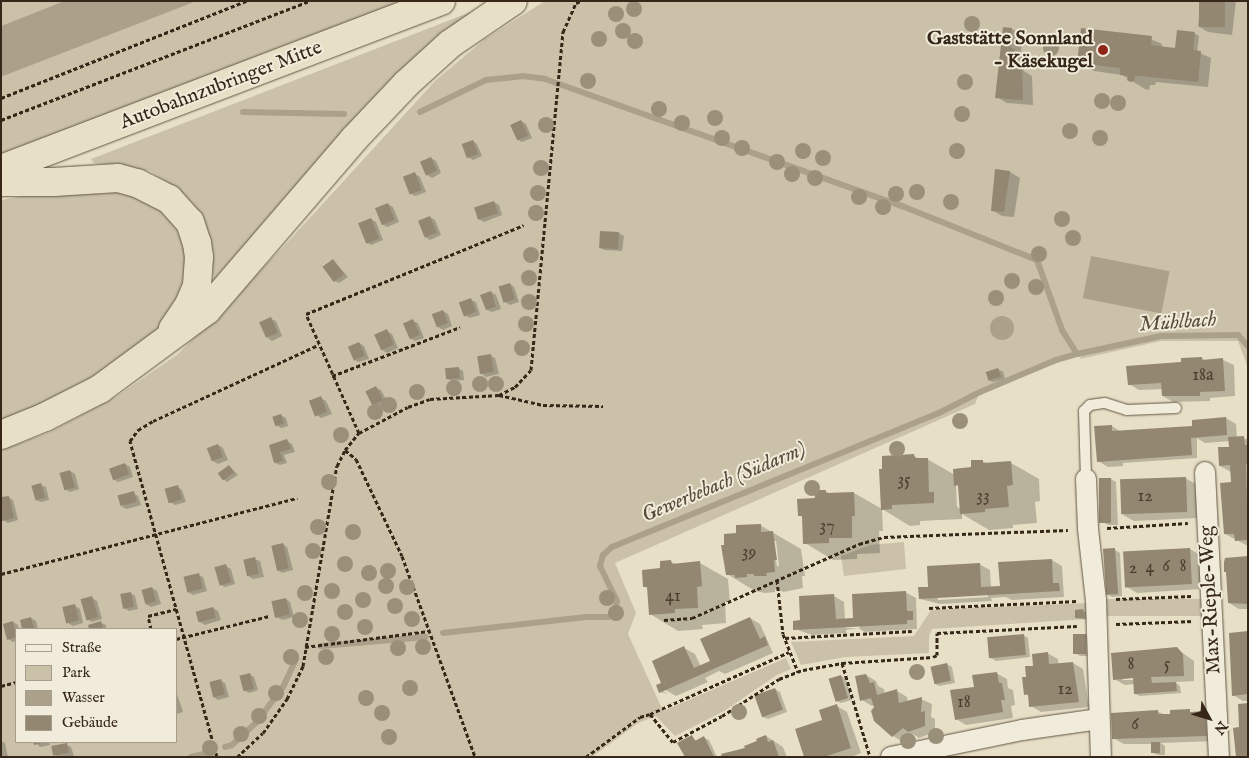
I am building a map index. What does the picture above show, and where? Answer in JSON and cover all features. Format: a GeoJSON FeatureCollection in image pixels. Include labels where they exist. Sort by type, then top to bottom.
{"type":"FeatureCollection","features":[{"type":"Feature","properties":{"kind":"highway","name":"Autobahnzubringer Mitte"},"geometry":{"type":"LineString","coordinates":[[1,169],[441,1]]}},
{"type":"Feature","properties":{"kind":"highway"},"geometry":{"type":"LineString","coordinates":[[1,434],[45,417],[100,389],[207,310],[354,139],[406,84],[450,44],[513,1]]}},
{"type":"Feature","properties":{"kind":"highway"},"geometry":{"type":"LineString","coordinates":[[1,182],[54,182],[118,178],[155,190],[181,210],[190,222],[198,243],[199,270],[197,286],[189,305],[166,341]]}},
{"type":"Feature","properties":{"kind":"street","name":"Max-Rieple-Weg"},"geometry":{"type":"LineString","coordinates":[[1205,472],[1219,757]]}},
{"type":"Feature","properties":{"kind":"street"},"geometry":{"type":"LineString","coordinates":[[1086,479],[1088,529],[1096,600],[1099,720],[1102,757]]}},
{"type":"Feature","properties":{"kind":"street"},"geometry":{"type":"LineString","coordinates":[[891,757],[1022,730],[1099,720]]}},
{"type":"Feature","properties":{"kind":"lane"},"geometry":{"type":"LineString","coordinates":[[1086,479],[1084,411],[1090,404],[1105,403],[1127,410],[1176,408]]}},
{"type":"Feature","properties":{"kind":"path"},"geometry":{"type":"LineString","coordinates":[[1,98],[246,1]]}},
{"type":"Feature","properties":{"kind":"path"},"geometry":{"type":"LineString","coordinates":[[1,120],[310,1]]}},
{"type":"Feature","properties":{"kind":"path"},"geometry":{"type":"LineString","coordinates":[[499,395],[515,388],[531,370],[562,32],[576,3],[581,1]]}},
{"type":"Feature","properties":{"kind":"path"},"geometry":{"type":"LineString","coordinates":[[359,433],[318,345],[306,314],[524,225]]}},
{"type":"Feature","properties":{"kind":"path"},"geometry":{"type":"LineString","coordinates":[[332,376],[460,327]]}},
{"type":"Feature","properties":{"kind":"path"},"geometry":{"type":"LineString","coordinates":[[217,757],[130,441],[138,430],[153,421],[318,345]]}},
{"type":"Feature","properties":{"kind":"path"},"geometry":{"type":"LineString","coordinates":[[237,757],[263,733],[287,699],[302,666],[337,466],[345,450],[359,433],[408,407],[430,399],[499,395],[543,405],[603,406]]}},
{"type":"Feature","properties":{"kind":"path"},"geometry":{"type":"LineString","coordinates":[[345,450],[356,459],[402,556],[474,757]]}},
{"type":"Feature","properties":{"kind":"path"},"geometry":{"type":"LineString","coordinates":[[1,574],[297,498]]}},
{"type":"Feature","properties":{"kind":"path"},"geometry":{"type":"LineString","coordinates":[[664,620],[692,618],[859,544],[884,537],[1088,529],[1206,522]]}},
{"type":"Feature","properties":{"kind":"path"},"geometry":{"type":"LineString","coordinates":[[777,580],[785,638],[798,672]]}},
{"type":"Feature","properties":{"kind":"path"},"geometry":{"type":"LineString","coordinates":[[928,608],[1212,595]]}},
{"type":"Feature","properties":{"kind":"path"},"geometry":{"type":"LineString","coordinates":[[151,628],[148,616],[176,609]]}},
{"type":"Feature","properties":{"kind":"path"},"geometry":{"type":"LineString","coordinates":[[178,640],[269,616]]}},
{"type":"Feature","properties":{"kind":"path"},"geometry":{"type":"LineString","coordinates":[[650,714],[673,742],[722,716],[779,679],[798,672],[842,663],[933,657],[936,655],[937,633],[1097,624],[1212,621]]}},
{"type":"Feature","properties":{"kind":"path"},"geometry":{"type":"LineString","coordinates":[[305,647],[429,630]]}},
{"type":"Feature","properties":{"kind":"path"},"geometry":{"type":"LineString","coordinates":[[785,638],[912,632]]}},
{"type":"Feature","properties":{"kind":"path"},"geometry":{"type":"LineString","coordinates":[[586,757],[640,717],[789,652]]}},
{"type":"Feature","properties":{"kind":"path"},"geometry":{"type":"LineString","coordinates":[[842,663],[870,757]]}},
{"type":"Feature","properties":{"kind":"path"},"geometry":{"type":"LineString","coordinates":[[1,686],[15,682]]}},
{"type":"Feature","properties":{"kind":"green space"},"geometry":{"type":"Polygon","coordinates":[[[1,1],[64,1],[1,26],[1,1]]]}},
{"type":"Feature","properties":{"kind":"green space"},"geometry":{"type":"Polygon","coordinates":[[[197,1],[413,1],[1,154],[1,77],[197,1]]]}},
{"type":"Feature","properties":{"kind":"green space"},"geometry":{"type":"Polygon","coordinates":[[[545,1],[1248,1],[1248,368],[1238,341],[1161,341],[1080,359],[1082,350],[1055,359],[980,392],[975,404],[615,563],[636,613],[628,634],[663,711],[786,658],[791,669],[777,675],[724,711],[675,736],[656,716],[638,723],[592,757],[1,757],[1,450],[48,433],[116,397],[178,354],[285,245],[436,80],[485,39],[545,1]]]}},
{"type":"Feature","properties":{"kind":"green space"},"geometry":{"type":"Polygon","coordinates":[[[494,3],[215,285],[205,229],[187,200],[150,171],[94,163],[91,159],[494,3]]]}},
{"type":"Feature","properties":{"kind":"green space"},"geometry":{"type":"Polygon","coordinates":[[[74,187],[143,193],[179,223],[191,255],[177,310],[133,358],[1,424],[1,200],[74,187]]]}},
{"type":"Feature","properties":{"kind":"green space"},"geometry":{"type":"Polygon","coordinates":[[[904,542],[906,569],[844,576],[841,556],[870,545],[904,542]]]}},
{"type":"Feature","properties":{"kind":"green space"},"geometry":{"type":"Polygon","coordinates":[[[1100,599],[1206,599],[1206,616],[1100,616],[1100,599]]]}},
{"type":"Feature","properties":{"kind":"green space"},"geometry":{"type":"Polygon","coordinates":[[[1088,603],[1088,619],[932,629],[929,636],[929,653],[845,657],[801,665],[791,642],[914,636],[931,610],[1088,603]]]}},
{"type":"Feature","properties":{"kind":"water"},"geometry":{"type":"Polygon","coordinates":[[[64,1],[197,1],[1,77],[1,26],[64,1]]]}},
{"type":"Feature","properties":{"kind":"water"},"geometry":{"type":"Polygon","coordinates":[[[1091,256],[1170,271],[1161,313],[1083,298],[1091,256]]]}},
{"type":"Feature","properties":{"kind":"water"},"geometry":{"type":"Polygon","coordinates":[[[1002,316],[1011,319],[1014,328],[1011,337],[1002,340],[993,337],[990,328],[993,319],[1002,316]]]}},
{"type":"Feature","properties":{"kind":"building"},"geometry":{"type":"Polygon","coordinates":[[[1199,1],[1225,1],[1225,27],[1199,27],[1199,1]]]}},
{"type":"Feature","properties":{"kind":"building"},"geometry":{"type":"Polygon","coordinates":[[[1003,27],[1012,28],[1011,48],[1015,49],[1013,68],[1022,69],[1023,100],[995,98],[1003,27]]]}},
{"type":"Feature","properties":{"kind":"building"},"geometry":{"type":"Polygon","coordinates":[[[1081,28],[1152,36],[1151,45],[1175,48],[1177,30],[1195,32],[1193,50],[1201,51],[1198,82],[1135,76],[1134,81],[1130,82],[1127,80],[1128,76],[1120,75],[1120,68],[1077,63],[1081,28]]]}},
{"type":"Feature","properties":{"kind":"building"},"geometry":{"type":"Polygon","coordinates":[[[521,120],[528,135],[517,140],[510,125],[521,120]]]}},
{"type":"Feature","properties":{"kind":"building"},"geometry":{"type":"Polygon","coordinates":[[[473,140],[478,154],[467,158],[462,144],[473,140]]]}},
{"type":"Feature","properties":{"kind":"building"},"geometry":{"type":"Polygon","coordinates":[[[431,157],[437,171],[426,175],[420,162],[431,157]]]}},
{"type":"Feature","properties":{"kind":"building"},"geometry":{"type":"Polygon","coordinates":[[[995,169],[1010,171],[1004,212],[991,211],[995,169]]]}},
{"type":"Feature","properties":{"kind":"building"},"geometry":{"type":"Polygon","coordinates":[[[415,172],[422,190],[410,194],[403,177],[415,172]]]}},
{"type":"Feature","properties":{"kind":"building"},"geometry":{"type":"Polygon","coordinates":[[[494,201],[498,213],[478,220],[474,207],[494,201]]]}},
{"type":"Feature","properties":{"kind":"building"},"geometry":{"type":"Polygon","coordinates":[[[388,203],[395,220],[382,225],[375,208],[388,203]]]}},
{"type":"Feature","properties":{"kind":"building"},"geometry":{"type":"Polygon","coordinates":[[[430,216],[437,233],[425,238],[418,221],[430,216]]]}},
{"type":"Feature","properties":{"kind":"building"},"geometry":{"type":"Polygon","coordinates":[[[371,218],[379,238],[366,244],[358,223],[371,218]]]}},
{"type":"Feature","properties":{"kind":"building"},"geometry":{"type":"Polygon","coordinates":[[[600,231],[619,232],[618,249],[599,248],[600,231]]]}},
{"type":"Feature","properties":{"kind":"building"},"geometry":{"type":"Polygon","coordinates":[[[333,259],[344,274],[334,282],[322,267],[333,259]]]}},
{"type":"Feature","properties":{"kind":"building"},"geometry":{"type":"Polygon","coordinates":[[[510,283],[515,299],[503,303],[499,287],[510,283]]]}},
{"type":"Feature","properties":{"kind":"building"},"geometry":{"type":"Polygon","coordinates":[[[491,291],[496,307],[486,310],[480,295],[491,291]]]}},
{"type":"Feature","properties":{"kind":"building"},"geometry":{"type":"Polygon","coordinates":[[[471,298],[476,312],[464,317],[459,302],[471,298]]]}},
{"type":"Feature","properties":{"kind":"building"},"geometry":{"type":"Polygon","coordinates":[[[443,310],[448,323],[437,327],[432,314],[443,310]]]}},
{"type":"Feature","properties":{"kind":"building"},"geometry":{"type":"Polygon","coordinates":[[[271,317],[278,333],[266,338],[259,322],[271,317]]]}},
{"type":"Feature","properties":{"kind":"building"},"geometry":{"type":"Polygon","coordinates":[[[413,319],[420,335],[410,339],[403,323],[413,319]]]}},
{"type":"Feature","properties":{"kind":"building"},"geometry":{"type":"Polygon","coordinates":[[[387,329],[394,345],[381,350],[374,335],[387,329]]]}},
{"type":"Feature","properties":{"kind":"building"},"geometry":{"type":"Polygon","coordinates":[[[359,342],[365,356],[354,360],[348,347],[359,342]]]}},
{"type":"Feature","properties":{"kind":"building"},"geometry":{"type":"Polygon","coordinates":[[[491,354],[494,372],[480,374],[477,356],[491,354]]]}},
{"type":"Feature","properties":{"kind":"building"},"geometry":{"type":"Polygon","coordinates":[[[1202,357],[1202,360],[1223,358],[1225,391],[1200,392],[1200,396],[1162,396],[1161,383],[1128,385],[1126,366],[1181,362],[1181,358],[1202,357]]]}},
{"type":"Feature","properties":{"kind":"building"},"geometry":{"type":"Polygon","coordinates":[[[459,367],[460,378],[446,379],[445,368],[459,367]]]}},
{"type":"Feature","properties":{"kind":"building"},"geometry":{"type":"Polygon","coordinates":[[[998,368],[1001,377],[988,381],[986,372],[998,368]]]}},
{"type":"Feature","properties":{"kind":"building"},"geometry":{"type":"Polygon","coordinates":[[[376,386],[383,400],[373,406],[365,391],[376,386]]]}},
{"type":"Feature","properties":{"kind":"building"},"geometry":{"type":"Polygon","coordinates":[[[321,396],[327,412],[315,417],[309,401],[321,396]]]}},
{"type":"Feature","properties":{"kind":"building"},"geometry":{"type":"Polygon","coordinates":[[[281,414],[284,424],[275,426],[272,417],[281,414]]]}},
{"type":"Feature","properties":{"kind":"building"},"geometry":{"type":"Polygon","coordinates":[[[1226,417],[1227,435],[1191,438],[1192,455],[1097,462],[1094,426],[1112,425],[1112,431],[1192,426],[1192,420],[1226,417]]]}},
{"type":"Feature","properties":{"kind":"building"},"geometry":{"type":"Polygon","coordinates":[[[1244,436],[1245,445],[1248,445],[1248,464],[1246,464],[1248,540],[1235,541],[1234,534],[1224,534],[1220,483],[1231,482],[1230,465],[1219,466],[1218,447],[1229,447],[1228,437],[1244,436]]]}},
{"type":"Feature","properties":{"kind":"building"},"geometry":{"type":"Polygon","coordinates":[[[287,439],[291,449],[280,452],[283,461],[274,463],[269,445],[287,439]]]}},
{"type":"Feature","properties":{"kind":"building"},"geometry":{"type":"Polygon","coordinates":[[[218,444],[223,457],[212,461],[207,448],[218,444]]]}},
{"type":"Feature","properties":{"kind":"building"},"geometry":{"type":"Polygon","coordinates":[[[914,454],[915,458],[928,458],[929,492],[934,492],[934,503],[892,505],[892,509],[881,510],[879,469],[882,469],[882,456],[914,454]]]}},
{"type":"Feature","properties":{"kind":"building"},"geometry":{"type":"Polygon","coordinates":[[[971,460],[983,460],[983,463],[1011,461],[1013,485],[1007,486],[1009,507],[985,509],[985,512],[960,514],[958,485],[954,486],[953,469],[971,467],[971,460]]]}},
{"type":"Feature","properties":{"kind":"building"},"geometry":{"type":"Polygon","coordinates":[[[125,463],[129,474],[113,480],[109,469],[125,463]]]}},
{"type":"Feature","properties":{"kind":"building"},"geometry":{"type":"Polygon","coordinates":[[[229,465],[234,472],[223,481],[218,473],[229,465]]]}},
{"type":"Feature","properties":{"kind":"building"},"geometry":{"type":"Polygon","coordinates":[[[70,470],[75,487],[64,490],[59,473],[70,470]]]}},
{"type":"Feature","properties":{"kind":"building"},"geometry":{"type":"Polygon","coordinates":[[[1186,477],[1187,512],[1121,514],[1120,479],[1186,477]]]}},
{"type":"Feature","properties":{"kind":"building"},"geometry":{"type":"Polygon","coordinates":[[[1099,478],[1111,478],[1111,523],[1099,523],[1099,478]]]}},
{"type":"Feature","properties":{"kind":"building"},"geometry":{"type":"Polygon","coordinates":[[[41,483],[45,497],[36,500],[31,486],[41,483]]]}},
{"type":"Feature","properties":{"kind":"building"},"geometry":{"type":"Polygon","coordinates":[[[178,485],[182,499],[169,503],[165,489],[178,485]]]}},
{"type":"Feature","properties":{"kind":"building"},"geometry":{"type":"Polygon","coordinates":[[[814,490],[826,490],[826,493],[854,492],[855,516],[852,516],[852,538],[829,538],[829,543],[803,544],[802,516],[798,516],[797,499],[815,498],[814,490]]]}},
{"type":"Feature","properties":{"kind":"building"},"geometry":{"type":"Polygon","coordinates":[[[134,491],[137,502],[120,506],[118,495],[134,491]]]}},
{"type":"Feature","properties":{"kind":"building"},"geometry":{"type":"Polygon","coordinates":[[[9,496],[14,518],[2,521],[1,497],[9,496]]]}},
{"type":"Feature","properties":{"kind":"building"},"geometry":{"type":"Polygon","coordinates":[[[761,524],[761,532],[773,531],[777,560],[774,560],[775,572],[766,573],[767,576],[747,574],[747,577],[735,578],[735,575],[726,575],[721,545],[724,545],[724,534],[736,533],[736,525],[761,524]]]}},
{"type":"Feature","properties":{"kind":"building"},"geometry":{"type":"Polygon","coordinates":[[[283,543],[289,568],[277,571],[271,546],[283,543]]]}},
{"type":"Feature","properties":{"kind":"building"},"geometry":{"type":"Polygon","coordinates":[[[1115,548],[1118,594],[1106,595],[1103,549],[1115,548]]]}},
{"type":"Feature","properties":{"kind":"building"},"geometry":{"type":"Polygon","coordinates":[[[1190,548],[1192,584],[1125,587],[1123,552],[1190,548]]]}},
{"type":"Feature","properties":{"kind":"building"},"geometry":{"type":"Polygon","coordinates":[[[1248,556],[1248,604],[1228,603],[1226,572],[1224,572],[1225,558],[1248,556]]]}},
{"type":"Feature","properties":{"kind":"building"},"geometry":{"type":"Polygon","coordinates":[[[255,557],[259,574],[247,576],[243,560],[255,557]]]}},
{"type":"Feature","properties":{"kind":"building"},"geometry":{"type":"Polygon","coordinates":[[[1052,559],[1053,583],[1059,583],[1060,591],[919,599],[918,587],[928,587],[927,566],[980,563],[981,587],[1000,586],[998,562],[1052,559]]]}},
{"type":"Feature","properties":{"kind":"building"},"geometry":{"type":"Polygon","coordinates":[[[671,560],[672,564],[700,561],[702,586],[697,587],[698,608],[675,609],[675,613],[649,615],[647,587],[643,587],[642,570],[660,568],[660,561],[671,560]]]}},
{"type":"Feature","properties":{"kind":"building"},"geometry":{"type":"Polygon","coordinates":[[[226,564],[231,582],[220,586],[214,567],[226,564]]]}},
{"type":"Feature","properties":{"kind":"building"},"geometry":{"type":"Polygon","coordinates":[[[199,573],[203,589],[187,592],[183,577],[199,573]]]}},
{"type":"Feature","properties":{"kind":"building"},"geometry":{"type":"Polygon","coordinates":[[[152,587],[156,601],[146,604],[141,590],[152,587]]]}},
{"type":"Feature","properties":{"kind":"building"},"geometry":{"type":"Polygon","coordinates":[[[906,591],[907,611],[913,611],[913,620],[907,620],[907,624],[793,630],[793,621],[800,620],[799,596],[834,594],[836,619],[853,618],[852,594],[906,591]]]}},
{"type":"Feature","properties":{"kind":"building"},"geometry":{"type":"Polygon","coordinates":[[[131,592],[134,607],[123,609],[120,594],[131,592]]]}},
{"type":"Feature","properties":{"kind":"building"},"geometry":{"type":"Polygon","coordinates":[[[92,596],[98,617],[87,620],[80,599],[92,596]]]}},
{"type":"Feature","properties":{"kind":"building"},"geometry":{"type":"Polygon","coordinates":[[[286,598],[290,615],[275,618],[271,601],[286,598]]]}},
{"type":"Feature","properties":{"kind":"building"},"geometry":{"type":"Polygon","coordinates":[[[75,604],[79,621],[66,623],[62,607],[75,604]]]}},
{"type":"Feature","properties":{"kind":"building"},"geometry":{"type":"Polygon","coordinates":[[[213,607],[216,618],[198,622],[196,612],[213,607]]]}},
{"type":"Feature","properties":{"kind":"building"},"geometry":{"type":"Polygon","coordinates":[[[1083,609],[1084,618],[1075,618],[1075,610],[1083,609]]]}},
{"type":"Feature","properties":{"kind":"building"},"geometry":{"type":"Polygon","coordinates":[[[31,617],[34,628],[22,628],[20,620],[31,617]]]}},
{"type":"Feature","properties":{"kind":"building"},"geometry":{"type":"Polygon","coordinates":[[[750,617],[760,639],[765,636],[768,645],[659,693],[656,685],[661,683],[652,661],[684,646],[694,668],[710,661],[700,639],[750,617]]]}},
{"type":"Feature","properties":{"kind":"building"},"geometry":{"type":"Polygon","coordinates":[[[13,621],[15,637],[7,640],[3,624],[13,621]]]}},
{"type":"Feature","properties":{"kind":"building"},"geometry":{"type":"Polygon","coordinates":[[[101,621],[103,628],[89,628],[88,625],[101,621]]]}},
{"type":"Feature","properties":{"kind":"building"},"geometry":{"type":"Polygon","coordinates":[[[1248,631],[1248,694],[1232,696],[1229,633],[1248,631]]]}},
{"type":"Feature","properties":{"kind":"building"},"geometry":{"type":"Polygon","coordinates":[[[1024,634],[1026,655],[989,658],[987,637],[1024,634]]]}},
{"type":"Feature","properties":{"kind":"building"},"geometry":{"type":"Polygon","coordinates":[[[1073,634],[1086,634],[1086,654],[1073,654],[1073,634]]]}},
{"type":"Feature","properties":{"kind":"building"},"geometry":{"type":"Polygon","coordinates":[[[1177,647],[1183,654],[1184,676],[1151,677],[1152,683],[1176,682],[1177,691],[1134,694],[1133,678],[1113,680],[1111,653],[1177,647]]]}},
{"type":"Feature","properties":{"kind":"building"},"geometry":{"type":"Polygon","coordinates":[[[1048,652],[1049,664],[1073,662],[1079,702],[1029,707],[1028,694],[1024,695],[1022,677],[1026,677],[1025,666],[1033,666],[1032,654],[1048,652]]]}},
{"type":"Feature","properties":{"kind":"building"},"geometry":{"type":"Polygon","coordinates":[[[947,663],[951,681],[934,684],[930,667],[947,663]]]}},
{"type":"Feature","properties":{"kind":"building"},"geometry":{"type":"Polygon","coordinates":[[[997,672],[999,683],[1002,683],[1005,700],[1001,700],[1003,712],[955,720],[950,690],[974,687],[972,675],[997,672]]]}},
{"type":"Feature","properties":{"kind":"building"},"geometry":{"type":"Polygon","coordinates":[[[250,673],[254,688],[244,691],[239,676],[250,673]]]}},
{"type":"Feature","properties":{"kind":"building"},"geometry":{"type":"Polygon","coordinates":[[[866,674],[870,683],[874,682],[877,695],[897,689],[899,703],[922,697],[921,712],[925,711],[925,726],[908,732],[903,728],[892,737],[874,721],[871,711],[874,707],[871,698],[860,701],[855,676],[866,674]]]}},
{"type":"Feature","properties":{"kind":"building"},"geometry":{"type":"Polygon","coordinates":[[[841,675],[848,698],[836,702],[829,679],[841,675]]]}},
{"type":"Feature","properties":{"kind":"building"},"geometry":{"type":"Polygon","coordinates":[[[221,679],[225,695],[213,697],[209,682],[221,679]]]}},
{"type":"Feature","properties":{"kind":"building"},"geometry":{"type":"Polygon","coordinates":[[[775,688],[783,710],[762,717],[754,696],[775,688]]]}},
{"type":"Feature","properties":{"kind":"building"},"geometry":{"type":"Polygon","coordinates":[[[1248,703],[1248,757],[1236,757],[1233,728],[1239,727],[1238,704],[1248,703]]]}},
{"type":"Feature","properties":{"kind":"building"},"geometry":{"type":"Polygon","coordinates":[[[837,704],[851,748],[824,757],[804,757],[795,729],[822,720],[819,710],[837,704]]]}},
{"type":"Feature","properties":{"kind":"building"},"geometry":{"type":"Polygon","coordinates":[[[1190,709],[1190,712],[1205,711],[1207,736],[1112,739],[1111,713],[1158,710],[1158,714],[1170,714],[1170,710],[1190,709]]]}},
{"type":"Feature","properties":{"kind":"building"},"geometry":{"type":"Polygon","coordinates":[[[692,735],[695,741],[704,736],[714,757],[685,757],[677,743],[692,735]]]}},
{"type":"Feature","properties":{"kind":"building"},"geometry":{"type":"Polygon","coordinates":[[[766,735],[768,742],[773,740],[779,757],[722,757],[721,754],[745,748],[744,746],[766,735]]]}},
{"type":"Feature","properties":{"kind":"building"},"geometry":{"type":"Polygon","coordinates":[[[1151,742],[1160,742],[1160,753],[1151,753],[1151,742]]]}},
{"type":"Feature","properties":{"kind":"building"},"geometry":{"type":"Polygon","coordinates":[[[67,743],[69,753],[53,756],[51,746],[67,743]]]}},
{"type":"Feature","properties":{"kind":"waterway"},"geometry":{"type":"LineString","coordinates":[[420,112],[486,80],[522,76],[545,79],[902,206],[1037,260],[1062,330],[1077,354]]}},
{"type":"Feature","properties":{"kind":"waterway"},"geometry":{"type":"LineString","coordinates":[[243,112],[344,114]]}},
{"type":"Feature","properties":{"kind":"waterway","name":"Gewerbebach (Südarm)"},"geometry":{"type":"LineString","coordinates":[[443,633],[586,617],[608,617],[615,611],[617,601],[600,566],[603,555],[612,547],[939,413],[980,392],[1056,360],[1161,336],[1238,335],[1248,346]]}},
{"type":"Feature","properties":{"kind":"waterway","name":"Gewerbebach (Südarm)"},"geometry":{"type":"LineString","coordinates":[[321,646],[426,637]]}},
{"type":"Feature","properties":{"kind":"waterway","name":"Gewerbebach (Südarm)"},"geometry":{"type":"LineString","coordinates":[[225,747],[232,745],[256,723],[283,687],[296,659]]}},
{"type":"Feature","properties":{"kind":"waterway","name":"Gewerbebach (Südarm)"},"geometry":{"type":"LineString","coordinates":[[191,757],[207,753]]}},
{"type":"Feature","properties":{"kind":"place","name":"Gaststätte Sonnland - Käsekugel"},"geometry":{"type":"Point","coordinates":[1103,50]}},
{"type":"Feature","properties":{"kind":"water label","name":"Mühlbach"},"geometry":{"type":"Point","coordinates":[1178,323]}}]}
